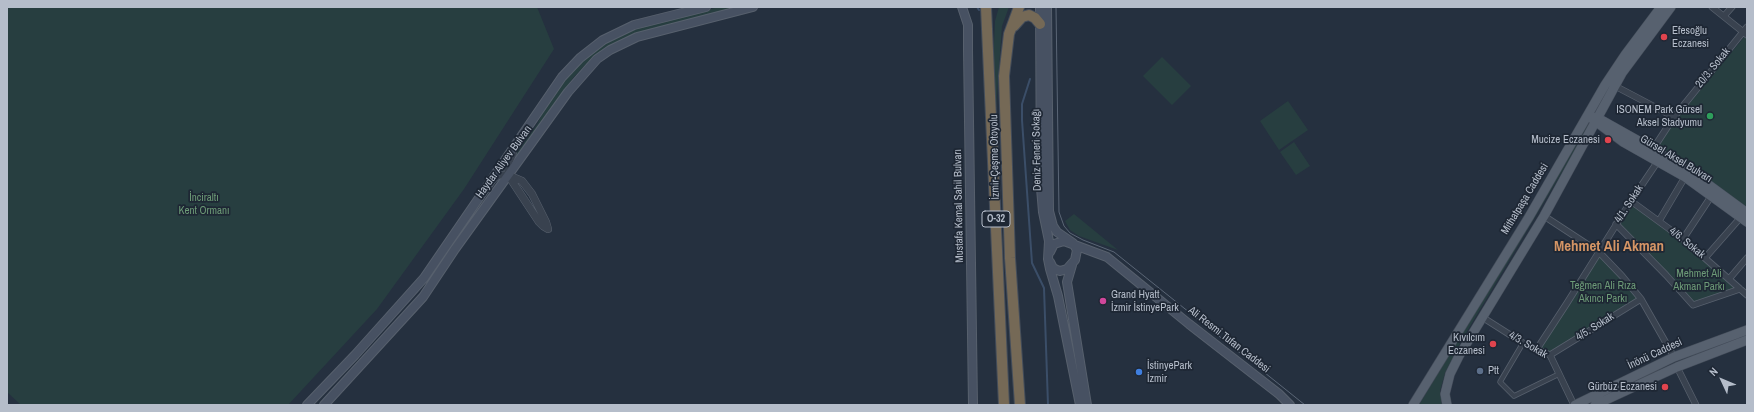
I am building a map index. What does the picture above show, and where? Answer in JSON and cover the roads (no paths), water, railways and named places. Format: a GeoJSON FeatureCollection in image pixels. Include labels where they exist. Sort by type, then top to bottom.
{"type":"FeatureCollection","features":[{"type":"Feature","properties":{"kind":"highway"},"geometry":{"type":"LineString","coordinates":[[986,7],[988,33]]}},
{"type":"Feature","properties":{"kind":"highway"},"geometry":{"type":"LineString","coordinates":[[988,33],[994,7]]}},
{"type":"Feature","properties":{"kind":"highway"},"geometry":{"type":"LineString","coordinates":[[1009,34],[1009,20],[1013,7]]}},
{"type":"Feature","properties":{"kind":"highway","name":"İzmir-Çeşme Otoyolu"},"geometry":{"type":"LineString","coordinates":[[1019,7],[1009,34],[1004,76],[1010,258],[1020,405]]}},
{"type":"Feature","properties":{"kind":"highway"},"geometry":{"type":"LineString","coordinates":[[1009,34],[1017,21],[1025,16],[1032,16],[1044,23]]}},
{"type":"Feature","properties":{"kind":"highway","name":"İzmir-Çeşme Otoyolu"},"geometry":{"type":"LineString","coordinates":[[988,33],[1004,405]]}},
{"type":"Feature","properties":{"kind":"main road","name":"Haydar Aliyev Bulvarı"},"geometry":{"type":"LineString","coordinates":[[307,405],[355,355],[424,278],[562,77],[580,58],[603,40],[634,25],[706,7]]}},
{"type":"Feature","properties":{"kind":"main road","name":"Haydar Aliyev Bulvarı"},"geometry":{"type":"LineString","coordinates":[[324,405],[423,297],[508,175],[585,71],[610,50],[637,37],[754,7]]}},
{"type":"Feature","properties":{"kind":"main road","name":"Mustafa Kemal Sahil Bulvarı"},"geometry":{"type":"LineString","coordinates":[[962,7],[966,17],[968,31],[973,405]]}},
{"type":"Feature","properties":{"kind":"main road"},"geometry":{"type":"LineString","coordinates":[[1040,7],[1044,23]]}},
{"type":"Feature","properties":{"kind":"main road"},"geometry":{"type":"LineString","coordinates":[[1044,23],[1047,7]]}},
{"type":"Feature","properties":{"kind":"main road","name":"Mithatpaşa Caddesi"},"geometry":{"type":"LineString","coordinates":[[1447,405],[1445,394],[1450,374],[1482,317],[1544,216],[1593,118],[1605,85],[1625,55],[1661,7]]}},
{"type":"Feature","properties":{"kind":"main road","name":"Mithatpaşa Caddesi"},"geometry":{"type":"LineString","coordinates":[[1413,405],[1593,118],[1638,49],[1671,7]]}},
{"type":"Feature","properties":{"kind":"main road","name":"Deniz Feneri Sokağı"},"geometry":{"type":"LineString","coordinates":[[1044,23],[1049,211],[1057,232],[1073,243]]}},
{"type":"Feature","properties":{"kind":"main road","name":"Deniz Feneri Sokağı"},"geometry":{"type":"LineString","coordinates":[[1044,23],[1041,188],[1043,212],[1049,241],[1048,259],[1058,296],[1080,405]]}},
{"type":"Feature","properties":{"kind":"main road","name":"Gürsel Aksel Bulvarı"},"geometry":{"type":"LineString","coordinates":[[1593,118],[1654,149],[1698,177],[1745,217]]}},
{"type":"Feature","properties":{"kind":"main road","name":"Gürsel Aksel Bulvarı"},"geometry":{"type":"LineString","coordinates":[[1593,118],[1623,142],[1685,177],[1745,217]]}},
{"type":"Feature","properties":{"kind":"main road"},"geometry":{"type":"LineString","coordinates":[[1654,149],[1658,161]]}},
{"type":"Feature","properties":{"kind":"main road"},"geometry":{"type":"LineString","coordinates":[[1072,265],[1064,270],[1057,270],[1053,268],[1048,259],[1051,248],[1058,242],[1064,240],[1073,243],[1076,247],[1077,255],[1072,265],[1067,282],[1088,405]]}},
{"type":"Feature","properties":{"kind":"main road"},"geometry":{"type":"LineString","coordinates":[[447,243],[455,249]]}},
{"type":"Feature","properties":{"kind":"main road","name":"Ali Resmi Tufan Caddesi"},"geometry":{"type":"LineString","coordinates":[[1073,243],[1107,257],[1189,324],[1279,394],[1290,405]]}},
{"type":"Feature","properties":{"kind":"main road","name":"İnönü Caddesi"},"geometry":{"type":"LineString","coordinates":[[1575,405],[1674,357],[1747,330]]}},
{"type":"Feature","properties":{"kind":"main road","name":"İnönü Caddesi"},"geometry":{"type":"LineString","coordinates":[[1595,405],[1677,367],[1747,340]]}},
{"type":"Feature","properties":{"kind":"street"},"geometry":{"type":"LineString","coordinates":[[1712,7],[1746,32]]}},
{"type":"Feature","properties":{"kind":"street"},"geometry":{"type":"LineString","coordinates":[[1724,16],[1732,7]]}},
{"type":"Feature","properties":{"kind":"street","name":"20/3. Sokak"},"geometry":{"type":"LineString","coordinates":[[1654,149],[1674,117],[1746,32]]}},
{"type":"Feature","properties":{"kind":"street"},"geometry":{"type":"LineString","coordinates":[[1615,86],[1674,117]]}},
{"type":"Feature","properties":{"kind":"street"},"geometry":{"type":"LineString","coordinates":[[491,180],[499,175],[508,175],[522,181],[527,187],[546,222],[548,229],[539,222],[508,175],[509,162],[537,114]]}},
{"type":"Feature","properties":{"kind":"street","name":"4/1. Sokak"},"geometry":{"type":"LineString","coordinates":[[1537,349],[1616,224],[1658,161]]}},
{"type":"Feature","properties":{"kind":"street"},"geometry":{"type":"LineString","coordinates":[[1659,221],[1685,177]]}},
{"type":"Feature","properties":{"kind":"street"},"geometry":{"type":"LineString","coordinates":[[1683,239],[1712,195]]}},
{"type":"Feature","properties":{"kind":"street","name":"4/6. Sokak"},"geometry":{"type":"LineString","coordinates":[[1631,201],[1683,239],[1747,295]]}},
{"type":"Feature","properties":{"kind":"street"},"geometry":{"type":"LineString","coordinates":[[1544,216],[1599,252],[1642,299],[1674,357]]}},
{"type":"Feature","properties":{"kind":"street"},"geometry":{"type":"LineString","coordinates":[[1705,258],[1745,217]]}},
{"type":"Feature","properties":{"kind":"street"},"geometry":{"type":"LineString","coordinates":[[1616,224],[1693,305],[1740,289]]}},
{"type":"Feature","properties":{"kind":"street"},"geometry":{"type":"LineString","coordinates":[[1729,278],[1747,258]]}},
{"type":"Feature","properties":{"kind":"street","name":"4/5. Sokak"},"geometry":{"type":"LineString","coordinates":[[1550,355],[1642,299]]}},
{"type":"Feature","properties":{"kind":"street","name":"4/3. Sokak"},"geometry":{"type":"LineString","coordinates":[[1482,317],[1523,343],[1550,355],[1575,405]]}},
{"type":"Feature","properties":{"kind":"street"},"geometry":{"type":"LineString","coordinates":[[1523,343],[1500,382],[1514,396],[1560,374]]}},
{"type":"Feature","properties":{"kind":"street"},"geometry":{"type":"LineString","coordinates":[[1677,367],[1696,405]]}},
{"type":"Feature","properties":{"kind":"waterway"},"geometry":{"type":"LineString","coordinates":[[1030,79],[1022,104],[1022,120],[1032,263],[1044,288],[1048,405]]}},
{"type":"Feature","properties":{"kind":"tram line"},"geometry":{"type":"LineString","coordinates":[[1056,7],[1059,212],[1064,226],[1070,233],[1083,240],[1114,252],[1305,405]]}},
{"type":"Feature","properties":{"kind":"place","name":"Efesoğlu Eczanesi"},"geometry":{"type":"Point","coordinates":[1664,37]}},
{"type":"Feature","properties":{"kind":"place","name":"ISONEM Park Gürsel Aksel Stadyumu"},"geometry":{"type":"Point","coordinates":[1710,116]}},
{"type":"Feature","properties":{"kind":"place","name":"Mucize Eczanesi"},"geometry":{"type":"Point","coordinates":[1608,140]}},
{"type":"Feature","properties":{"kind":"place","name":"Grand Hyatt İzmir İstinyePark"},"geometry":{"type":"Point","coordinates":[1103,301]}},
{"type":"Feature","properties":{"kind":"place","name":"Kıvılcım Eczanesi"},"geometry":{"type":"Point","coordinates":[1493,344]}},
{"type":"Feature","properties":{"kind":"place","name":"Ptt"},"geometry":{"type":"Point","coordinates":[1480,371]}},
{"type":"Feature","properties":{"kind":"place","name":"İstinyePark İzmir"},"geometry":{"type":"Point","coordinates":[1139,372]}},
{"type":"Feature","properties":{"kind":"place","name":"Gürbüz Eczanesi"},"geometry":{"type":"Point","coordinates":[1665,387]}},
{"type":"Feature","properties":{"kind":"district","name":"Mehmet Ali Akman"},"geometry":{"type":"Point","coordinates":[1609,247]}},
{"type":"Feature","properties":{"kind":"park label","name":"İnciraltı Kent Ormanı"},"geometry":{"type":"Point","coordinates":[204,204]}},
{"type":"Feature","properties":{"kind":"park label","name":"Mehmet Ali Akman Parkı"},"geometry":{"type":"Point","coordinates":[1699,280]}},
{"type":"Feature","properties":{"kind":"park label","name":"Teğmen Ali Rıza Akıncı Parkı"},"geometry":{"type":"Point","coordinates":[1603,292]}}]}
